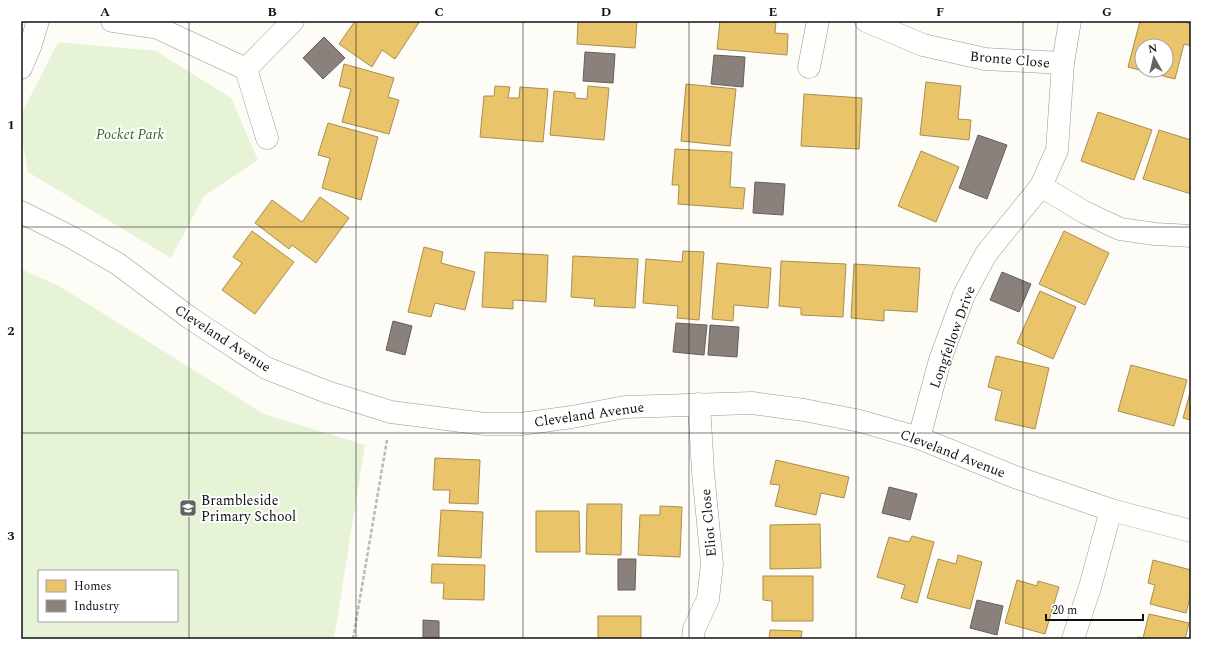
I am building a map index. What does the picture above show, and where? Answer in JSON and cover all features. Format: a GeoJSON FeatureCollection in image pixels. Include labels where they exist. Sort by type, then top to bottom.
{"type":"FeatureCollection","features":[{"type":"Feature","properties":{"kind":"street"},"geometry":{"type":"LineString","coordinates":[[21,68],[30,48],[38,21]]}},
{"type":"Feature","properties":{"kind":"street"},"geometry":{"type":"LineString","coordinates":[[112,21],[158,28],[246,68],[267,138]]}},
{"type":"Feature","properties":{"kind":"street"},"geometry":{"type":"LineString","coordinates":[[246,68],[293,21]]}},
{"type":"Feature","properties":{"kind":"street"},"geometry":{"type":"LineString","coordinates":[[809,67],[818,21]]}},
{"type":"Feature","properties":{"kind":"street","name":"Bronte Close"},"geometry":{"type":"LineString","coordinates":[[866,21],[923,45],[985,59],[1064,63]]}},
{"type":"Feature","properties":{"kind":"street","name":"Longfellow Drive"},"geometry":{"type":"LineString","coordinates":[[919,438],[940,360],[964,295],[986,254],[1041,186],[1057,150],[1064,63],[1070,21]]}},
{"type":"Feature","properties":{"kind":"street"},"geometry":{"type":"LineString","coordinates":[[1041,186],[1084,212],[1120,229],[1155,234],[1191,236]]}},
{"type":"Feature","properties":{"kind":"street","name":"Cleveland Avenue"},"geometry":{"type":"LineString","coordinates":[[21,212],[71,237],[118,264],[190,318],[266,368],[328,392],[391,412],[485,424],[521,424],[572,417],[625,407],[752,403],[804,410],[860,421],[919,438],[1015,477],[1110,510],[1191,531]]}},
{"type":"Feature","properties":{"kind":"street","name":"Eliot Close"},"geometry":{"type":"LineString","coordinates":[[692,639],[694,629],[708,599],[712,564],[703,472],[699,404]]}},
{"type":"Feature","properties":{"kind":"street"},"geometry":{"type":"LineString","coordinates":[[1073,639],[1090,587],[1110,510]]}},
{"type":"Feature","properties":{"kind":"path"},"geometry":{"type":"LineString","coordinates":[[353,639],[391,412]]}},
{"type":"Feature","properties":{"kind":"green space","name":"Pocket Park"},"geometry":{"type":"Polygon","coordinates":[[[58,42],[156,51],[231,98],[258,160],[204,196],[171,258],[28,172],[23,145],[23,111],[58,42]]]}},
{"type":"Feature","properties":{"kind":"green space","name":"Brambleside Primary School"},"geometry":{"type":"Polygon","coordinates":[[[21,269],[59,286],[264,414],[365,445],[334,639],[21,639],[21,269]]]}},
{"type":"Feature","properties":{"kind":"building: Homes"},"geometry":{"type":"Polygon","coordinates":[[[355,21],[420,21],[395,59],[382,50],[372,67],[339,44],[355,21]]]}},
{"type":"Feature","properties":{"kind":"building: Homes"},"geometry":{"type":"Polygon","coordinates":[[[578,21],[637,21],[635,48],[577,44],[578,21]]]}},
{"type":"Feature","properties":{"kind":"building: Homes"},"geometry":{"type":"Polygon","coordinates":[[[720,21],[776,21],[775,33],[788,34],[787,55],[717,49],[720,21]]]}},
{"type":"Feature","properties":{"kind":"building: Homes"},"geometry":{"type":"Polygon","coordinates":[[[1140,21],[1181,21],[1191,24],[1191,46],[1184,44],[1175,79],[1171,78],[1174,78],[1174,38],[1136,38],[1140,21]]]}},
{"type":"Feature","properties":{"kind":"building: Homes"},"geometry":{"type":"Polygon","coordinates":[[[1134,44],[1134,69],[1128,67],[1134,44]]]}},
{"type":"Feature","properties":{"kind":"building: Homes"},"geometry":{"type":"Polygon","coordinates":[[[344,64],[394,78],[388,97],[399,100],[389,134],[342,122],[351,89],[339,86],[344,64]]]}},
{"type":"Feature","properties":{"kind":"building: Homes"},"geometry":{"type":"Polygon","coordinates":[[[926,82],[961,86],[958,119],[971,120],[969,140],[920,135],[926,82]]]}},
{"type":"Feature","properties":{"kind":"building: Homes"},"geometry":{"type":"Polygon","coordinates":[[[686,84],[736,89],[730,146],[681,141],[686,84]]]}},
{"type":"Feature","properties":{"kind":"building: Homes"},"geometry":{"type":"Polygon","coordinates":[[[495,86],[510,87],[508,98],[519,98],[520,87],[548,89],[543,142],[480,137],[484,96],[494,96],[495,86]]]}},
{"type":"Feature","properties":{"kind":"building: Homes"},"geometry":{"type":"Polygon","coordinates":[[[588,86],[609,88],[604,140],[550,135],[554,91],[575,93],[575,98],[587,99],[588,86]]]}},
{"type":"Feature","properties":{"kind":"building: Homes"},"geometry":{"type":"Polygon","coordinates":[[[804,94],[862,98],[859,149],[801,146],[804,94]]]}},
{"type":"Feature","properties":{"kind":"building: Homes"},"geometry":{"type":"Polygon","coordinates":[[[1098,112],[1152,130],[1134,180],[1081,161],[1098,112]]]}},
{"type":"Feature","properties":{"kind":"building: Homes"},"geometry":{"type":"Polygon","coordinates":[[[328,123],[378,137],[361,200],[322,188],[330,158],[318,155],[328,123]]]}},
{"type":"Feature","properties":{"kind":"building: Homes"},"geometry":{"type":"Polygon","coordinates":[[[1159,130],[1191,140],[1191,194],[1143,179],[1159,130]]]}},
{"type":"Feature","properties":{"kind":"building: Homes"},"geometry":{"type":"Polygon","coordinates":[[[675,149],[732,152],[730,187],[745,188],[743,209],[678,204],[679,185],[672,185],[675,149]]]}},
{"type":"Feature","properties":{"kind":"building: Homes"},"geometry":{"type":"Polygon","coordinates":[[[921,151],[959,167],[936,222],[898,206],[921,151]]]}},
{"type":"Feature","properties":{"kind":"building: Homes"},"geometry":{"type":"Polygon","coordinates":[[[320,197],[349,218],[316,263],[292,245],[289,249],[255,223],[272,200],[302,222],[320,197]]]}},
{"type":"Feature","properties":{"kind":"building: Homes"},"geometry":{"type":"Polygon","coordinates":[[[252,231],[294,262],[255,314],[222,290],[242,263],[233,257],[252,231]]]}},
{"type":"Feature","properties":{"kind":"building: Homes"},"geometry":{"type":"Polygon","coordinates":[[[1064,231],[1109,253],[1085,305],[1039,284],[1064,231]]]}},
{"type":"Feature","properties":{"kind":"building: Homes"},"geometry":{"type":"Polygon","coordinates":[[[424,247],[443,252],[441,263],[475,272],[465,310],[435,303],[431,317],[408,312],[424,247]]]}},
{"type":"Feature","properties":{"kind":"building: Homes"},"geometry":{"type":"Polygon","coordinates":[[[683,251],[704,252],[699,320],[677,318],[678,306],[643,303],[646,259],[682,262],[683,251]]]}},
{"type":"Feature","properties":{"kind":"building: Homes"},"geometry":{"type":"Polygon","coordinates":[[[485,252],[548,255],[546,302],[513,300],[513,309],[482,307],[485,252]]]}},
{"type":"Feature","properties":{"kind":"building: Homes"},"geometry":{"type":"Polygon","coordinates":[[[573,256],[638,259],[635,308],[594,306],[595,299],[571,297],[573,256]]]}},
{"type":"Feature","properties":{"kind":"building: Homes"},"geometry":{"type":"Polygon","coordinates":[[[781,261],[846,264],[843,317],[801,315],[801,308],[779,306],[781,261]]]}},
{"type":"Feature","properties":{"kind":"building: Homes"},"geometry":{"type":"Polygon","coordinates":[[[717,263],[771,268],[768,308],[734,305],[733,321],[712,319],[717,263]]]}},
{"type":"Feature","properties":{"kind":"building: Homes"},"geometry":{"type":"Polygon","coordinates":[[[854,264],[920,268],[917,312],[884,310],[884,321],[851,318],[854,264]]]}},
{"type":"Feature","properties":{"kind":"building: Homes"},"geometry":{"type":"Polygon","coordinates":[[[1040,291],[1076,307],[1053,359],[1017,343],[1040,291]]]}},
{"type":"Feature","properties":{"kind":"building: Homes"},"geometry":{"type":"Polygon","coordinates":[[[996,356],[1049,368],[1035,429],[995,420],[1002,391],[988,387],[996,356]]]}},
{"type":"Feature","properties":{"kind":"building: Homes"},"geometry":{"type":"Polygon","coordinates":[[[1131,365],[1187,380],[1174,426],[1118,411],[1131,365]]]}},
{"type":"Feature","properties":{"kind":"building: Homes"},"geometry":{"type":"Polygon","coordinates":[[[1191,389],[1191,420],[1183,418],[1191,389]]]}},
{"type":"Feature","properties":{"kind":"building: Homes"},"geometry":{"type":"Polygon","coordinates":[[[435,458],[480,460],[478,504],[449,503],[450,490],[433,490],[435,458]]]}},
{"type":"Feature","properties":{"kind":"building: Homes"},"geometry":{"type":"Polygon","coordinates":[[[776,460],[849,477],[844,498],[821,493],[816,515],[775,506],[780,485],[770,484],[776,460]]]}},
{"type":"Feature","properties":{"kind":"building: Homes"},"geometry":{"type":"Polygon","coordinates":[[[587,504],[622,504],[621,555],[586,554],[587,504]]]}},
{"type":"Feature","properties":{"kind":"building: Homes"},"geometry":{"type":"Polygon","coordinates":[[[660,506],[682,507],[680,557],[638,555],[640,515],[660,515],[660,506]]]}},
{"type":"Feature","properties":{"kind":"building: Homes"},"geometry":{"type":"Polygon","coordinates":[[[441,510],[483,512],[481,558],[438,556],[441,510]]]}},
{"type":"Feature","properties":{"kind":"building: Homes"},"geometry":{"type":"Polygon","coordinates":[[[536,511],[579,511],[580,552],[536,552],[536,511]]]}},
{"type":"Feature","properties":{"kind":"building: Homes"},"geometry":{"type":"Polygon","coordinates":[[[820,524],[821,568],[770,569],[770,525],[820,524]]]}},
{"type":"Feature","properties":{"kind":"building: Homes"},"geometry":{"type":"Polygon","coordinates":[[[912,536],[934,542],[917,603],[901,598],[905,585],[877,577],[889,537],[909,542],[912,536]]]}},
{"type":"Feature","properties":{"kind":"building: Homes"},"geometry":{"type":"Polygon","coordinates":[[[958,555],[982,562],[970,609],[927,598],[938,559],[956,564],[958,555]]]}},
{"type":"Feature","properties":{"kind":"building: Homes"},"geometry":{"type":"Polygon","coordinates":[[[1153,560],[1191,570],[1191,594],[1186,613],[1150,604],[1155,585],[1148,583],[1153,560]]]}},
{"type":"Feature","properties":{"kind":"building: Homes"},"geometry":{"type":"Polygon","coordinates":[[[432,564],[485,565],[484,600],[443,599],[444,583],[431,583],[432,564]]]}},
{"type":"Feature","properties":{"kind":"building: Homes"},"geometry":{"type":"Polygon","coordinates":[[[763,576],[813,576],[813,621],[772,621],[772,601],[763,600],[763,576]]]}},
{"type":"Feature","properties":{"kind":"building: Homes"},"geometry":{"type":"Polygon","coordinates":[[[1017,580],[1037,586],[1038,581],[1059,587],[1045,634],[1005,623],[1017,580]]]}},
{"type":"Feature","properties":{"kind":"building: Homes"},"geometry":{"type":"Polygon","coordinates":[[[1149,614],[1189,623],[1185,639],[1137,639],[1138,637],[1143,638],[1149,614]]]}},
{"type":"Feature","properties":{"kind":"building: Homes"},"geometry":{"type":"Polygon","coordinates":[[[598,616],[641,616],[641,639],[598,639],[598,616]]]}},
{"type":"Feature","properties":{"kind":"building: Homes"},"geometry":{"type":"Polygon","coordinates":[[[770,630],[802,631],[801,639],[769,639],[770,630]]]}},
{"type":"Feature","properties":{"kind":"building: Industry"},"geometry":{"type":"Polygon","coordinates":[[[324,37],[345,58],[323,79],[303,58],[324,37]]]}},
{"type":"Feature","properties":{"kind":"building: Industry"},"geometry":{"type":"Polygon","coordinates":[[[585,52],[615,54],[613,83],[583,81],[585,52]]]}},
{"type":"Feature","properties":{"kind":"building: Industry"},"geometry":{"type":"Polygon","coordinates":[[[714,55],[745,57],[743,87],[711,84],[714,55]]]}},
{"type":"Feature","properties":{"kind":"building: Industry"},"geometry":{"type":"Polygon","coordinates":[[[978,135],[1007,145],[987,199],[959,188],[978,135]]]}},
{"type":"Feature","properties":{"kind":"building: Industry"},"geometry":{"type":"Polygon","coordinates":[[[755,182],[785,184],[783,215],[753,213],[755,182]]]}},
{"type":"Feature","properties":{"kind":"building: Industry"},"geometry":{"type":"Polygon","coordinates":[[[1002,272],[1031,284],[1019,312],[990,300],[1002,272]]]}},
{"type":"Feature","properties":{"kind":"building: Industry"},"geometry":{"type":"Polygon","coordinates":[[[393,321],[412,326],[405,355],[386,350],[393,321]]]}},
{"type":"Feature","properties":{"kind":"building: Industry"},"geometry":{"type":"Polygon","coordinates":[[[676,323],[707,325],[704,355],[673,352],[676,323]]]}},
{"type":"Feature","properties":{"kind":"building: Industry"},"geometry":{"type":"Polygon","coordinates":[[[710,325],[739,327],[737,357],[708,355],[710,325]]]}},
{"type":"Feature","properties":{"kind":"building: Industry"},"geometry":{"type":"Polygon","coordinates":[[[889,487],[917,494],[910,520],[882,513],[889,487]]]}},
{"type":"Feature","properties":{"kind":"building: Industry"},"geometry":{"type":"Polygon","coordinates":[[[618,559],[636,559],[635,590],[618,590],[618,559]]]}},
{"type":"Feature","properties":{"kind":"building: Industry"},"geometry":{"type":"Polygon","coordinates":[[[977,600],[1003,606],[997,635],[970,628],[977,600]]]}},
{"type":"Feature","properties":{"kind":"building: Industry"},"geometry":{"type":"Polygon","coordinates":[[[423,620],[439,621],[439,639],[423,639],[423,620]]]}},
{"type":"Feature","properties":{"kind":"place","name":"Brambleside Primary School"},"geometry":{"type":"Point","coordinates":[188,508]}}]}
